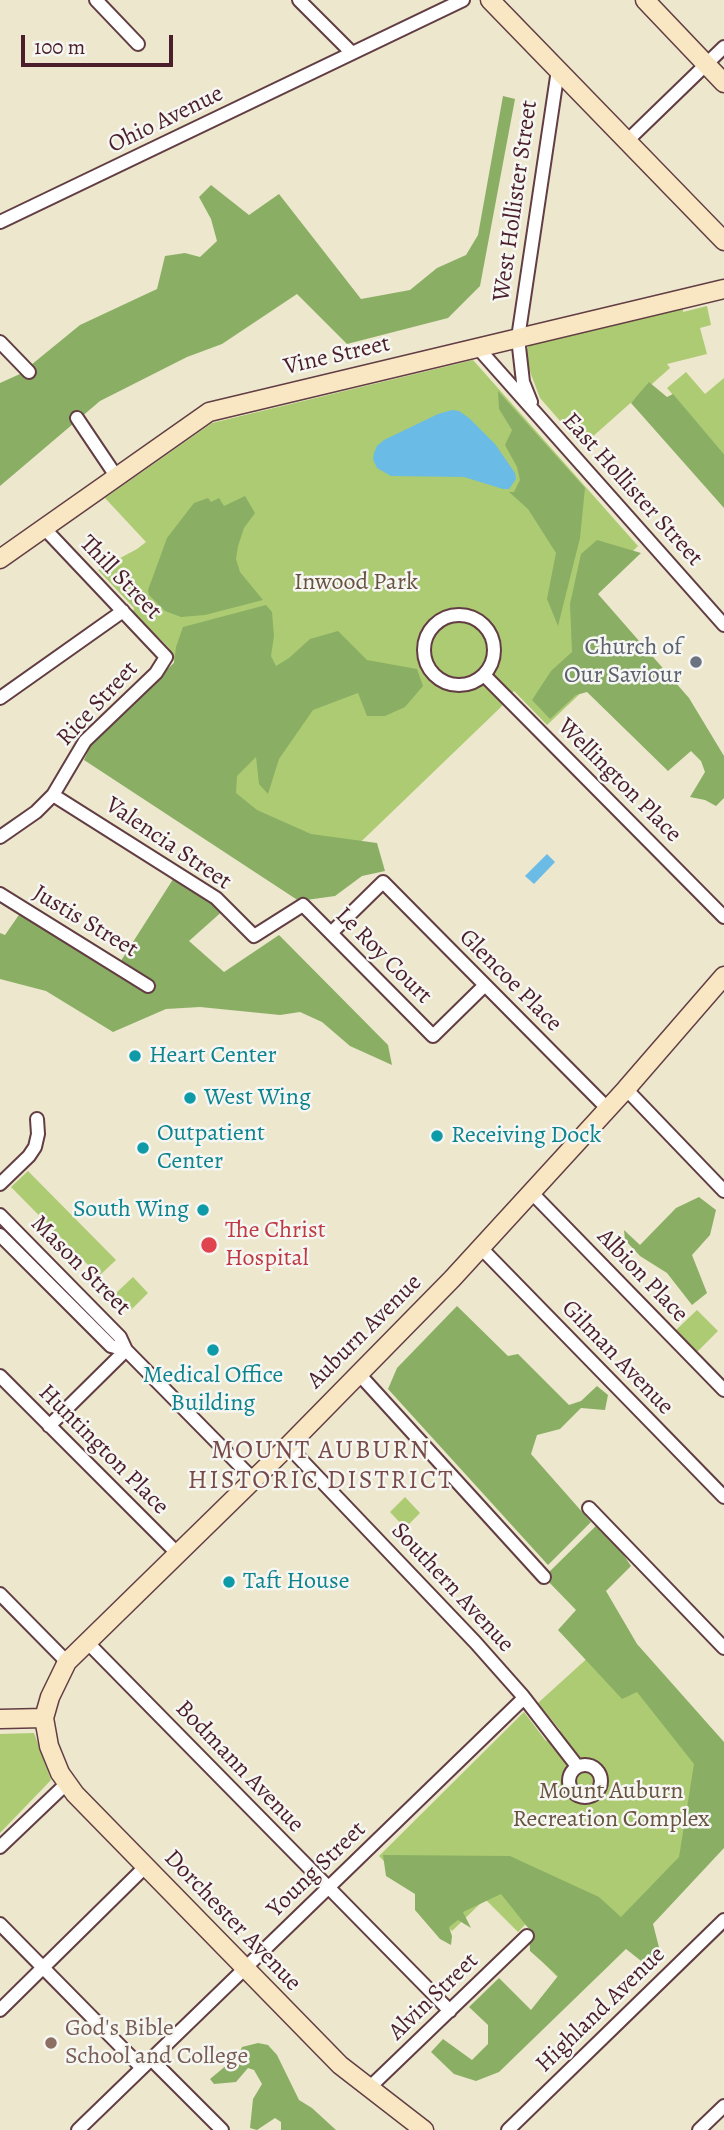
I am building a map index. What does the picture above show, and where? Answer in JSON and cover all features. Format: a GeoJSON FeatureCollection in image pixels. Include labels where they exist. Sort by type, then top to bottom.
{"type":"FeatureCollection","features":[{"type":"Feature","properties":{"kind":"main road"},"geometry":{"type":"LineString","coordinates":[[489,0],[724,241]]}},
{"type":"Feature","properties":{"kind":"main road"},"geometry":{"type":"LineString","coordinates":[[645,0],[724,83]]}},
{"type":"Feature","properties":{"kind":"main road","name":"Vine Street"},"geometry":{"type":"LineString","coordinates":[[0,559],[209,412],[724,289]]}},
{"type":"Feature","properties":{"kind":"main road","name":"Auburn Avenue"},"geometry":{"type":"LineString","coordinates":[[44,1718],[50,1697],[67,1662],[288,1446],[481,1248],[626,1089],[724,976]]}},
{"type":"Feature","properties":{"kind":"main road"},"geometry":{"type":"LineString","coordinates":[[0,1719],[44,1718]]}},
{"type":"Feature","properties":{"kind":"main road","name":"Dorchester Avenue"},"geometry":{"type":"LineString","coordinates":[[44,1718],[49,1746],[66,1784],[340,2065],[424,2130]]}},
{"type":"Feature","properties":{"kind":"street"},"geometry":{"type":"LineString","coordinates":[[96,0],[138,44]]}},
{"type":"Feature","properties":{"kind":"street"},"geometry":{"type":"LineString","coordinates":[[299,0],[352,53]]}},
{"type":"Feature","properties":{"kind":"street","name":"Ohio Avenue"},"geometry":{"type":"LineString","coordinates":[[0,222],[463,0]]}},
{"type":"Feature","properties":{"kind":"street"},"geometry":{"type":"LineString","coordinates":[[627,141],[724,47]]}},
{"type":"Feature","properties":{"kind":"street","name":"West Hollister Street"},"geometry":{"type":"LineString","coordinates":[[518,338],[558,70]]}},
{"type":"Feature","properties":{"kind":"street","name":"East Hollister Street"},"geometry":{"type":"LineString","coordinates":[[518,338],[523,382],[537,415]]}},
{"type":"Feature","properties":{"kind":"street"},"geometry":{"type":"LineString","coordinates":[[0,342],[29,372]]}},
{"type":"Feature","properties":{"kind":"street","name":"East Hollister Street"},"geometry":{"type":"LineString","coordinates":[[478,348],[724,625]]}},
{"type":"Feature","properties":{"kind":"street"},"geometry":{"type":"LineString","coordinates":[[77,418],[116,475]]}},
{"type":"Feature","properties":{"kind":"street","name":"Thill Street"},"geometry":{"type":"LineString","coordinates":[[44,528],[166,657]]}},
{"type":"Feature","properties":{"kind":"street"},"geometry":{"type":"LineString","coordinates":[[0,698],[123,611]]}},
{"type":"Feature","properties":{"kind":"street"},"geometry":{"type":"LineString","coordinates":[[460,614],[473,617],[484,625],[492,636],[494,649],[491,665],[484,676],[459,685],[447,684],[431,671],[423,647],[436,622],[444,617],[460,614]]}},
{"type":"Feature","properties":{"kind":"street","name":"Rice Street"},"geometry":{"type":"LineString","coordinates":[[0,837],[36,812],[53,795],[85,741],[156,673],[166,657]]}},
{"type":"Feature","properties":{"kind":"street","name":"Wellington Place"},"geometry":{"type":"LineString","coordinates":[[484,676],[724,917]]}},
{"type":"Feature","properties":{"kind":"street","name":"Valencia Street"},"geometry":{"type":"LineString","coordinates":[[53,795],[216,898],[254,936],[303,905]]}},
{"type":"Feature","properties":{"kind":"street","name":"Glencoe Place"},"geometry":{"type":"LineString","coordinates":[[331,933],[383,883],[608,1108]]}},
{"type":"Feature","properties":{"kind":"street","name":"Justis Street"},"geometry":{"type":"LineString","coordinates":[[0,894],[148,986]]}},
{"type":"Feature","properties":{"kind":"street","name":"Le Roy Court"},"geometry":{"type":"LineString","coordinates":[[303,905],[433,1037],[485,985]]}},
{"type":"Feature","properties":{"kind":"street"},"geometry":{"type":"LineString","coordinates":[[626,1089],[724,1191]]}},
{"type":"Feature","properties":{"kind":"street"},"geometry":{"type":"LineString","coordinates":[[0,1184],[29,1156],[35,1146],[38,1134],[37,1119]]}},
{"type":"Feature","properties":{"kind":"street","name":"Albion Place"},"geometry":{"type":"LineString","coordinates":[[531,1192],[724,1390]]}},
{"type":"Feature","properties":{"kind":"street","name":"Mason Street"},"geometry":{"type":"LineString","coordinates":[[0,1215],[120,1337],[126,1350],[253,1479]]}},
{"type":"Feature","properties":{"kind":"street","name":"Mason Street"},"geometry":{"type":"LineString","coordinates":[[0,1235],[111,1346],[126,1350]]}},
{"type":"Feature","properties":{"kind":"street","name":"Gilman Avenue"},"geometry":{"type":"LineString","coordinates":[[481,1248],[724,1497]]}},
{"type":"Feature","properties":{"kind":"street"},"geometry":{"type":"LineString","coordinates":[[49,1426],[126,1350]]}},
{"type":"Feature","properties":{"kind":"street"},"geometry":{"type":"LineString","coordinates":[[359,1374],[544,1577]]}},
{"type":"Feature","properties":{"kind":"street","name":"Huntington Place"},"geometry":{"type":"LineString","coordinates":[[0,1376],[178,1554]]}},
{"type":"Feature","properties":{"kind":"street","name":"Southern Avenue"},"geometry":{"type":"LineString","coordinates":[[288,1446],[427,1590],[524,1698],[577,1766]]}},
{"type":"Feature","properties":{"kind":"street"},"geometry":{"type":"LineString","coordinates":[[589,1508],[724,1648]]}},
{"type":"Feature","properties":{"kind":"street"},"geometry":{"type":"LineString","coordinates":[[0,1594],[67,1662]]}},
{"type":"Feature","properties":{"kind":"street","name":"Bodmann Avenue"},"geometry":{"type":"LineString","coordinates":[[87,1642],[450,2011]]}},
{"type":"Feature","properties":{"kind":"street","name":"Young Street"},"geometry":{"type":"LineString","coordinates":[[78,2130],[524,1698]]}},
{"type":"Feature","properties":{"kind":"street"},"geometry":{"type":"LineString","coordinates":[[0,1847],[66,1784]]}},
{"type":"Feature","properties":{"kind":"street"},"geometry":{"type":"LineString","coordinates":[[0,2010],[145,1867]]}},
{"type":"Feature","properties":{"kind":"street","name":"Highland Avenue"},"geometry":{"type":"LineString","coordinates":[[508,2130],[724,1920]]}},
{"type":"Feature","properties":{"kind":"street"},"geometry":{"type":"LineString","coordinates":[[0,1924],[142,2068]]}},
{"type":"Feature","properties":{"kind":"street","name":"Alvin Street"},"geometry":{"type":"LineString","coordinates":[[369,2088],[527,1936]]}},
{"type":"Feature","properties":{"kind":"street"},"geometry":{"type":"LineString","coordinates":[[152,2059],[222,2130]]}},
{"type":"Feature","properties":{"kind":"street"},"geometry":{"type":"LineString","coordinates":[[699,2130],[724,2106]]}},
{"type":"Feature","properties":{"kind":"green space"},"geometry":{"type":"Polygon","coordinates":[[[503,96],[515,99],[480,286],[448,318],[347,344],[297,294],[222,344],[187,357],[100,401],[0,486],[0,383],[20,374],[80,325],[157,289],[165,256],[185,253],[200,257],[217,241],[211,219],[199,197],[211,185],[249,215],[279,194],[361,299],[410,290],[437,268],[466,255],[478,235],[503,96]]]}},
{"type":"Feature","properties":{"kind":"green space"},"geometry":{"type":"Polygon","coordinates":[[[707,306],[711,325],[700,328],[707,354],[667,364],[670,368],[582,446],[540,398],[526,361],[526,350],[531,343],[683,307],[683,312],[707,306]]]}},
{"type":"Feature","properties":{"kind":"green space","name":"Inwood Park"},"geometry":{"type":"Polygon","coordinates":[[[473,360],[638,546],[588,595],[682,718],[648,751],[586,688],[547,725],[514,691],[501,707],[316,885],[91,743],[174,663],[173,654],[167,646],[133,612],[134,608],[98,570],[146,542],[105,498],[212,423],[473,360]]]}},
{"type":"Feature","properties":{"kind":"green space"},"geometry":{"type":"Polygon","coordinates":[[[686,372],[705,394],[724,378],[724,454],[667,388],[686,372]]]}},
{"type":"Feature","properties":{"kind":"green space"},"geometry":{"type":"Polygon","coordinates":[[[649,382],[667,397],[673,394],[724,454],[724,508],[631,403],[649,382]]]}},
{"type":"Feature","properties":{"kind":"green space"},"geometry":{"type":"Polygon","coordinates":[[[498,391],[585,488],[580,538],[558,626],[547,599],[556,553],[528,509],[509,492],[514,492],[520,480],[517,467],[505,445],[512,430],[499,409],[498,391]]]}},
{"type":"Feature","properties":{"kind":"green space"},"geometry":{"type":"Polygon","coordinates":[[[245,496],[255,513],[244,528],[236,559],[240,572],[263,600],[205,615],[181,617],[165,611],[149,595],[148,590],[167,538],[194,503],[208,498],[211,502],[219,498],[224,506],[245,496]]]}},
{"type":"Feature","properties":{"kind":"green space"},"geometry":{"type":"Polygon","coordinates":[[[597,540],[641,553],[598,594],[689,698],[724,756],[724,798],[716,806],[690,797],[705,772],[701,761],[691,751],[668,771],[587,692],[576,695],[550,719],[532,700],[551,671],[572,652],[570,604],[581,554],[597,540]]]}},
{"type":"Feature","properties":{"kind":"green space"},"geometry":{"type":"Polygon","coordinates":[[[266,605],[272,612],[274,636],[271,656],[276,666],[310,639],[338,631],[367,660],[417,669],[423,686],[405,707],[385,716],[367,716],[358,693],[313,710],[279,759],[268,794],[259,784],[256,757],[237,776],[236,793],[257,810],[311,834],[377,843],[385,871],[362,876],[335,896],[299,901],[84,760],[92,742],[174,663],[183,627],[266,605]]]}},
{"type":"Feature","properties":{"kind":"green space"},"geometry":{"type":"Polygon","coordinates":[[[177,873],[226,908],[189,941],[224,972],[279,935],[388,1045],[392,1065],[350,1046],[322,1022],[300,1012],[280,1015],[200,1007],[166,1009],[113,1032],[46,991],[0,979],[0,933],[5,935],[23,909],[117,967],[177,873]]]}},
{"type":"Feature","properties":{"kind":"green space"},"geometry":{"type":"Polygon","coordinates":[[[28,1171],[116,1260],[99,1276],[11,1187],[28,1171]]]}},
{"type":"Feature","properties":{"kind":"green space"},"geometry":{"type":"Polygon","coordinates":[[[699,1197],[716,1210],[710,1235],[692,1255],[707,1293],[692,1305],[667,1273],[640,1256],[625,1240],[624,1230],[640,1245],[676,1208],[699,1197]]]}},
{"type":"Feature","properties":{"kind":"green space"},"geometry":{"type":"Polygon","coordinates":[[[133,1277],[148,1293],[131,1310],[115,1294],[133,1277]]]}},
{"type":"Feature","properties":{"kind":"green space"},"geometry":{"type":"Polygon","coordinates":[[[457,1306],[508,1356],[518,1354],[569,1405],[581,1401],[597,1386],[608,1395],[605,1410],[581,1408],[560,1429],[537,1435],[531,1454],[591,1522],[548,1565],[388,1389],[397,1368],[457,1306]]]}},
{"type":"Feature","properties":{"kind":"green space"},"geometry":{"type":"Polygon","coordinates":[[[697,1310],[718,1331],[697,1352],[676,1330],[697,1310]]]}},
{"type":"Feature","properties":{"kind":"green space"},"geometry":{"type":"Polygon","coordinates":[[[405,1497],[420,1513],[405,1528],[390,1512],[405,1497]]]}},
{"type":"Feature","properties":{"kind":"green space"},"geometry":{"type":"Polygon","coordinates":[[[601,1521],[631,1566],[606,1591],[637,1644],[724,1742],[724,1848],[653,1924],[661,1955],[650,1968],[626,1949],[499,2072],[476,2081],[454,2074],[431,2052],[443,2039],[472,2060],[488,2044],[488,2025],[469,2007],[499,1978],[531,2010],[558,1976],[530,1951],[529,1929],[501,1894],[463,1912],[471,1928],[458,1920],[449,1927],[451,1945],[440,1939],[415,1910],[415,1894],[386,1876],[383,1855],[510,1856],[599,1897],[621,1917],[679,1857],[694,1764],[637,1692],[622,1699],[558,1630],[576,1610],[544,1577],[601,1521]]]}},
{"type":"Feature","properties":{"kind":"green space","name":"Mount Auburn Recreation Complex"},"geometry":{"type":"Polygon","coordinates":[[[603,1644],[711,1746],[724,1825],[563,1983],[531,1950],[559,1889],[518,1932],[485,1899],[452,1931],[379,1856],[524,1712],[546,1741],[560,1730],[538,1703],[603,1644]]]}},
{"type":"Feature","properties":{"kind":"green space"},"geometry":{"type":"Polygon","coordinates":[[[34,1733],[51,1780],[0,1833],[0,1734],[34,1733]]]}},
{"type":"Feature","properties":{"kind":"green space"},"geometry":{"type":"Polygon","coordinates":[[[258,2043],[268,2045],[277,2055],[299,2100],[336,2130],[281,2130],[281,2122],[275,2118],[257,2130],[250,2128],[253,2099],[262,2084],[254,2070],[248,2068],[236,2082],[214,2084],[210,2079],[228,2064],[236,2062],[242,2047],[258,2043]]]}},
{"type":"Feature","properties":{"kind":"water"},"geometry":{"type":"Polygon","coordinates":[[[452,410],[469,418],[495,444],[515,473],[516,479],[509,489],[464,477],[391,476],[377,468],[373,459],[374,453],[384,440],[452,410]]]}},
{"type":"Feature","properties":{"kind":"water"},"geometry":{"type":"Polygon","coordinates":[[[547,854],[555,862],[534,884],[525,876],[547,854]]]}},
{"type":"Feature","properties":{"kind":"place","name":"Church of Our Saviour"},"geometry":{"type":"Point","coordinates":[696,662]}},
{"type":"Feature","properties":{"kind":"place","name":"Heart Center"},"geometry":{"type":"Point","coordinates":[135,1056]}},
{"type":"Feature","properties":{"kind":"place","name":"West Wing"},"geometry":{"type":"Point","coordinates":[190,1098]}},
{"type":"Feature","properties":{"kind":"place","name":"Receiving Dock"},"geometry":{"type":"Point","coordinates":[437,1136]}},
{"type":"Feature","properties":{"kind":"place","name":"Outpatient Center"},"geometry":{"type":"Point","coordinates":[143,1148]}},
{"type":"Feature","properties":{"kind":"place","name":"South Wing"},"geometry":{"type":"Point","coordinates":[203,1210]}},
{"type":"Feature","properties":{"kind":"place","name":"The Christ Hospital"},"geometry":{"type":"Point","coordinates":[209,1245]}},
{"type":"Feature","properties":{"kind":"place","name":"Medical Office Building"},"geometry":{"type":"Point","coordinates":[213,1350]}},
{"type":"Feature","properties":{"kind":"place","name":"Taft House"},"geometry":{"type":"Point","coordinates":[229,1582]}},
{"type":"Feature","properties":{"kind":"place","name":"God's Bible School and College"},"geometry":{"type":"Point","coordinates":[51,2043]}},
{"type":"Feature","properties":{"kind":"district","name":"MOUNT AUBURN HISTORIC DISTRICT"},"geometry":{"type":"Point","coordinates":[321,1467]}}]}
